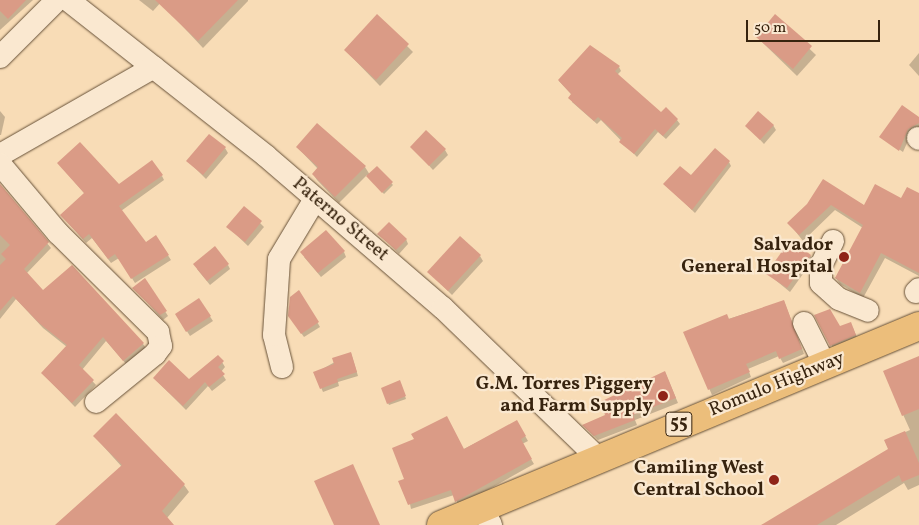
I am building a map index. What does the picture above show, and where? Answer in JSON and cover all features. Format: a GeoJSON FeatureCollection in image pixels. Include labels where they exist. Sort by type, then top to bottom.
{"type":"FeatureCollection","features":[{"type":"Feature","properties":{"kind":"highway","name":"Romulo Highway"},"geometry":{"type":"LineString","coordinates":[[441,525],[486,516],[598,458],[919,326]]}},
{"type":"Feature","properties":{"kind":"street"},"geometry":{"type":"LineString","coordinates":[[0,57],[57,0]]}},
{"type":"Feature","properties":{"kind":"street","name":"Paterno Street"},"geometry":{"type":"LineString","coordinates":[[68,0],[315,199],[443,308],[598,458]]}},
{"type":"Feature","properties":{"kind":"street"},"geometry":{"type":"LineString","coordinates":[[0,155],[154,68]]}},
{"type":"Feature","properties":{"kind":"street"},"geometry":{"type":"LineString","coordinates":[[0,164],[58,233],[158,332],[161,346],[155,354],[96,402]]}},
{"type":"Feature","properties":{"kind":"street"},"geometry":{"type":"LineString","coordinates":[[282,367],[274,334],[279,259],[315,199]]}},
{"type":"Feature","properties":{"kind":"street"},"geometry":{"type":"LineString","coordinates":[[833,241],[821,266],[821,283],[839,299],[868,311]]}},
{"type":"Feature","properties":{"kind":"street"},"geometry":{"type":"LineString","coordinates":[[804,323],[825,365]]}},
{"type":"Feature","properties":{"kind":"building"},"geometry":{"type":"Polygon","coordinates":[[[0,0],[26,0],[8,19],[0,11],[0,0]]]}},
{"type":"Feature","properties":{"kind":"building"},"geometry":{"type":"Polygon","coordinates":[[[155,0],[238,0],[198,41],[155,0]]]}},
{"type":"Feature","properties":{"kind":"building"},"geometry":{"type":"Polygon","coordinates":[[[377,14],[409,44],[376,80],[344,50],[377,14]]]}},
{"type":"Feature","properties":{"kind":"building"},"geometry":{"type":"Polygon","coordinates":[[[775,14],[812,46],[793,69],[756,37],[775,14]]]}},
{"type":"Feature","properties":{"kind":"building"},"geometry":{"type":"Polygon","coordinates":[[[590,45],[620,66],[615,71],[661,112],[666,107],[678,119],[663,136],[655,129],[634,154],[619,142],[622,138],[598,117],[594,121],[568,98],[571,94],[558,80],[590,45]]]}},
{"type":"Feature","properties":{"kind":"building"},"geometry":{"type":"Polygon","coordinates":[[[902,105],[919,117],[919,123],[908,129],[899,151],[879,137],[902,105]]]}},
{"type":"Feature","properties":{"kind":"building"},"geometry":{"type":"Polygon","coordinates":[[[758,111],[774,125],[760,140],[745,126],[758,111]]]}},
{"type":"Feature","properties":{"kind":"building"},"geometry":{"type":"Polygon","coordinates":[[[317,123],[366,166],[335,197],[312,174],[318,167],[296,147],[317,123]]]}},
{"type":"Feature","properties":{"kind":"building"},"geometry":{"type":"Polygon","coordinates":[[[426,130],[446,149],[429,166],[410,147],[426,130]]]}},
{"type":"Feature","properties":{"kind":"building"},"geometry":{"type":"Polygon","coordinates":[[[209,134],[226,147],[203,175],[186,161],[209,134]]]}},
{"type":"Feature","properties":{"kind":"building"},"geometry":{"type":"Polygon","coordinates":[[[80,142],[119,184],[152,160],[163,175],[119,206],[146,242],[156,235],[169,255],[131,279],[115,254],[108,259],[89,234],[83,239],[60,215],[84,193],[57,163],[80,142]]]}},
{"type":"Feature","properties":{"kind":"building"},"geometry":{"type":"Polygon","coordinates":[[[715,148],[730,161],[692,210],[663,184],[680,166],[691,175],[715,148]]]}},
{"type":"Feature","properties":{"kind":"building"},"geometry":{"type":"Polygon","coordinates":[[[377,166],[393,182],[382,193],[366,176],[377,166]]]}},
{"type":"Feature","properties":{"kind":"building"},"geometry":{"type":"Polygon","coordinates":[[[823,179],[864,205],[875,184],[901,198],[907,187],[919,193],[919,273],[881,253],[860,293],[835,278],[863,225],[831,205],[799,235],[787,223],[807,204],[823,179]]]}},
{"type":"Feature","properties":{"kind":"building"},"geometry":{"type":"Polygon","coordinates":[[[0,184],[49,242],[24,269],[43,290],[72,265],[144,343],[123,361],[103,337],[79,365],[94,380],[72,403],[41,373],[67,345],[39,323],[13,296],[0,311],[0,265],[6,259],[1,254],[10,245],[0,235],[0,184]]]}},
{"type":"Feature","properties":{"kind":"building"},"geometry":{"type":"Polygon","coordinates":[[[244,206],[262,221],[245,242],[226,227],[244,206]]]}},
{"type":"Feature","properties":{"kind":"building"},"geometry":{"type":"Polygon","coordinates":[[[389,222],[407,239],[396,250],[377,234],[389,222]]]}},
{"type":"Feature","properties":{"kind":"building"},"geometry":{"type":"Polygon","coordinates":[[[326,230],[345,251],[318,273],[300,252],[326,230]]]}},
{"type":"Feature","properties":{"kind":"building"},"geometry":{"type":"Polygon","coordinates":[[[460,236],[481,255],[448,291],[427,272],[460,236]]]}},
{"type":"Feature","properties":{"kind":"building"},"geometry":{"type":"Polygon","coordinates":[[[790,240],[811,255],[787,288],[766,274],[790,240]]]}},
{"type":"Feature","properties":{"kind":"building"},"geometry":{"type":"Polygon","coordinates":[[[215,246],[229,264],[207,281],[193,264],[215,246]]]}},
{"type":"Feature","properties":{"kind":"building"},"geometry":{"type":"Polygon","coordinates":[[[145,278],[167,311],[160,315],[132,288],[145,278]]]}},
{"type":"Feature","properties":{"kind":"building"},"geometry":{"type":"Polygon","coordinates":[[[299,290],[319,322],[301,334],[288,316],[290,297],[299,290]]]}},
{"type":"Feature","properties":{"kind":"building"},"geometry":{"type":"Polygon","coordinates":[[[199,298],[211,316],[186,332],[175,314],[199,298]]]}},
{"type":"Feature","properties":{"kind":"building"},"geometry":{"type":"Polygon","coordinates":[[[784,300],[802,349],[779,359],[776,351],[746,364],[750,372],[708,390],[683,332],[727,314],[729,319],[784,300]]]}},
{"type":"Feature","properties":{"kind":"building"},"geometry":{"type":"Polygon","coordinates":[[[830,309],[840,326],[851,322],[856,335],[830,346],[814,315],[830,309]]]}},
{"type":"Feature","properties":{"kind":"building"},"geometry":{"type":"Polygon","coordinates":[[[351,352],[357,372],[337,379],[338,382],[320,389],[313,372],[334,364],[332,358],[351,352]]]}},
{"type":"Feature","properties":{"kind":"building"},"geometry":{"type":"Polygon","coordinates":[[[218,355],[224,361],[218,367],[225,374],[209,387],[205,382],[183,406],[153,378],[169,360],[189,379],[218,355]]]}},
{"type":"Feature","properties":{"kind":"building"},"geometry":{"type":"Polygon","coordinates":[[[919,356],[919,409],[902,416],[883,371],[919,356]]]}},
{"type":"Feature","properties":{"kind":"building"},"geometry":{"type":"Polygon","coordinates":[[[665,371],[676,398],[633,415],[635,420],[594,436],[582,425],[605,415],[600,402],[665,371]]]}},
{"type":"Feature","properties":{"kind":"building"},"geometry":{"type":"Polygon","coordinates":[[[400,380],[406,396],[387,404],[381,388],[400,380]]]}},
{"type":"Feature","properties":{"kind":"building"},"geometry":{"type":"Polygon","coordinates":[[[116,413],[185,484],[162,511],[174,525],[55,525],[122,465],[93,436],[116,413]]]}},
{"type":"Feature","properties":{"kind":"building"},"geometry":{"type":"Polygon","coordinates":[[[447,416],[464,449],[517,420],[526,436],[521,439],[532,459],[455,502],[451,490],[408,505],[398,481],[404,479],[392,448],[414,439],[411,434],[447,416]]]}},
{"type":"Feature","properties":{"kind":"building"},"geometry":{"type":"Polygon","coordinates":[[[905,431],[919,463],[919,475],[902,482],[899,475],[817,525],[761,525],[888,449],[884,440],[905,431]]]}},
{"type":"Feature","properties":{"kind":"building"},"geometry":{"type":"Polygon","coordinates":[[[353,464],[380,525],[334,525],[314,481],[353,464]]]}},
{"type":"Feature","properties":{"kind":"place","name":"Salvador General Hospital"},"geometry":{"type":"Point","coordinates":[844,257]}},
{"type":"Feature","properties":{"kind":"place","name":"G.M. Torres Piggery and Farm Supply"},"geometry":{"type":"Point","coordinates":[663,396]}},
{"type":"Feature","properties":{"kind":"place","name":"Camiling West Central School"},"geometry":{"type":"Point","coordinates":[774,480]}}]}
